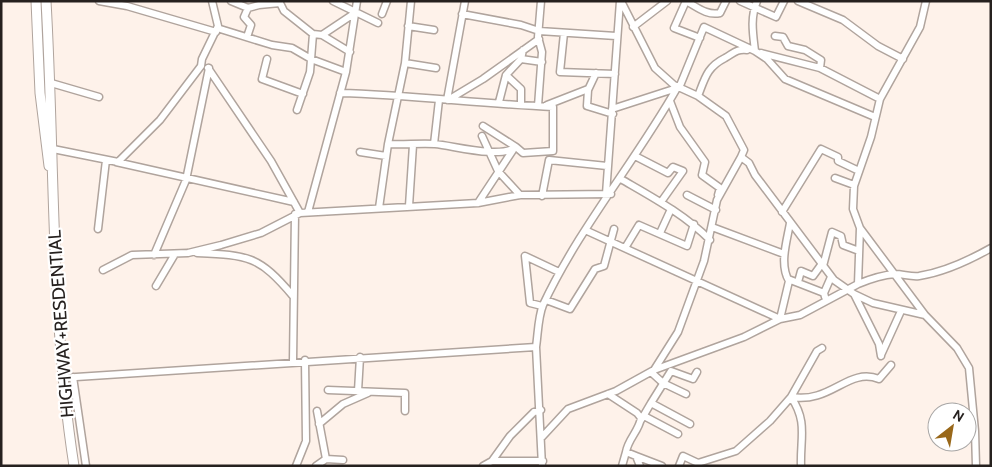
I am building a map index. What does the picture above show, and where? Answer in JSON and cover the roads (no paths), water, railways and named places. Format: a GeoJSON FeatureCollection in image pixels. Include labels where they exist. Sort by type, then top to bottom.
{"type":"FeatureCollection","features":[{"type":"Feature","properties":{"kind":"highway"},"geometry":{"type":"LineString","coordinates":[[36,1],[42,118],[52,181]]}},
{"type":"Feature","properties":{"kind":"highway"},"geometry":{"type":"LineString","coordinates":[[46,1],[51,83],[52,181]]}},
{"type":"Feature","properties":{"kind":"highway","name":"HIGHWAY+RESDENTIAL"},"geometry":{"type":"LineString","coordinates":[[52,181],[61,378],[74,466]]}},
{"type":"Feature","properties":{"kind":"street"},"geometry":{"type":"LineString","coordinates":[[100,1],[127,6],[272,45],[292,48],[310,59],[346,72]]}},
{"type":"Feature","properties":{"kind":"street"},"geometry":{"type":"LineString","coordinates":[[212,1],[217,30],[202,59],[205,67],[271,162],[294,202],[297,214],[293,296],[293,362]]}},
{"type":"Feature","properties":{"kind":"street"},"geometry":{"type":"LineString","coordinates":[[231,1],[248,8],[279,2],[284,11],[313,34],[322,35],[350,52]]}},
{"type":"Feature","properties":{"kind":"street"},"geometry":{"type":"LineString","coordinates":[[334,1],[378,23]]}},
{"type":"Feature","properties":{"kind":"street"},"geometry":{"type":"LineString","coordinates":[[308,212],[346,72],[357,1]]}},
{"type":"Feature","properties":{"kind":"street"},"geometry":{"type":"LineString","coordinates":[[382,14],[387,1]]}},
{"type":"Feature","properties":{"kind":"street"},"geometry":{"type":"LineString","coordinates":[[379,208],[388,144],[405,63],[411,1]]}},
{"type":"Feature","properties":{"kind":"street"},"geometry":{"type":"LineString","coordinates":[[446,100],[464,1]]}},
{"type":"Feature","properties":{"kind":"street"},"geometry":{"type":"LineString","coordinates":[[541,1],[539,31],[542,62],[541,106]]}},
{"type":"Feature","properties":{"kind":"street"},"geometry":{"type":"LineString","coordinates":[[620,1],[655,68],[678,88],[698,96],[715,107],[731,122],[744,150],[717,200]]}},
{"type":"Feature","properties":{"kind":"street"},"geometry":{"type":"LineString","coordinates":[[608,194],[607,166],[620,1]]}},
{"type":"Feature","properties":{"kind":"street"},"geometry":{"type":"LineString","coordinates":[[633,27],[667,1]]}},
{"type":"Feature","properties":{"kind":"street"},"geometry":{"type":"LineString","coordinates":[[700,38],[674,28],[686,1],[704,12],[720,14],[726,1]]}},
{"type":"Feature","properties":{"kind":"street"},"geometry":{"type":"LineString","coordinates":[[740,1],[776,17],[784,1]]}},
{"type":"Feature","properties":{"kind":"street"},"geometry":{"type":"LineString","coordinates":[[755,51],[752,27],[754,8],[757,1]]}},
{"type":"Feature","properties":{"kind":"street"},"geometry":{"type":"LineString","coordinates":[[798,1],[811,4],[847,22],[870,41],[903,59]]}},
{"type":"Feature","properties":{"kind":"street"},"geometry":{"type":"LineString","coordinates":[[926,1],[920,27],[880,99],[871,136],[854,185],[853,209],[860,228],[925,315],[957,348],[969,368],[976,431],[976,466]]}},
{"type":"Feature","properties":{"kind":"street"},"geometry":{"type":"LineString","coordinates":[[247,37],[251,24],[244,17],[248,8]]}},
{"type":"Feature","properties":{"kind":"street"},"geometry":{"type":"LineString","coordinates":[[322,35],[354,12]]}},
{"type":"Feature","properties":{"kind":"street"},"geometry":{"type":"LineString","coordinates":[[462,14],[521,25],[539,31],[616,36]]}},
{"type":"Feature","properties":{"kind":"street"},"geometry":{"type":"LineString","coordinates":[[408,26],[434,30]]}},
{"type":"Feature","properties":{"kind":"street"},"geometry":{"type":"LineString","coordinates":[[492,461],[542,463],[541,410],[536,347],[542,306],[559,272],[585,230],[608,194],[621,179],[678,88],[704,27],[755,51],[767,59],[786,79],[875,117]]}},
{"type":"Feature","properties":{"kind":"street"},"geometry":{"type":"LineString","coordinates":[[564,33],[560,72],[615,74]]}},
{"type":"Feature","properties":{"kind":"street"},"geometry":{"type":"LineString","coordinates":[[297,110],[310,72],[313,34]]}},
{"type":"Feature","properties":{"kind":"street"},"geometry":{"type":"LineString","coordinates":[[775,36],[783,38],[788,46],[816,55],[821,60],[820,68]]}},
{"type":"Feature","properties":{"kind":"street"},"geometry":{"type":"LineString","coordinates":[[446,100],[483,79],[539,39]]}},
{"type":"Feature","properties":{"kind":"street"},"geometry":{"type":"LineString","coordinates":[[499,102],[506,75],[521,59],[523,50]]}},
{"type":"Feature","properties":{"kind":"street"},"geometry":{"type":"LineString","coordinates":[[698,96],[707,74],[716,61],[734,51],[755,51],[820,68],[880,99]]}},
{"type":"Feature","properties":{"kind":"street"},"geometry":{"type":"LineString","coordinates":[[521,59],[542,62]]}},
{"type":"Feature","properties":{"kind":"street"},"geometry":{"type":"LineString","coordinates":[[267,60],[262,79],[303,94]]}},
{"type":"Feature","properties":{"kind":"street"},"geometry":{"type":"LineString","coordinates":[[405,63],[436,68]]}},
{"type":"Feature","properties":{"kind":"street"},"geometry":{"type":"LineString","coordinates":[[116,162],[160,120],[205,67]]}},
{"type":"Feature","properties":{"kind":"street"},"geometry":{"type":"LineString","coordinates":[[154,255],[186,178],[205,67]]}},
{"type":"Feature","properties":{"kind":"street"},"geometry":{"type":"LineString","coordinates":[[596,73],[588,90],[587,106],[612,112],[678,88]]}},
{"type":"Feature","properties":{"kind":"street"},"geometry":{"type":"LineString","coordinates":[[506,75],[521,89],[521,105]]}},
{"type":"Feature","properties":{"kind":"street"},"geometry":{"type":"LineString","coordinates":[[51,83],[99,98]]}},
{"type":"Feature","properties":{"kind":"street"},"geometry":{"type":"LineString","coordinates":[[541,106],[588,90]]}},
{"type":"Feature","properties":{"kind":"street"},"geometry":{"type":"LineString","coordinates":[[340,93],[397,95],[438,100],[499,102],[553,107],[553,151],[522,153],[483,126]]}},
{"type":"Feature","properties":{"kind":"street"},"geometry":{"type":"LineString","coordinates":[[434,144],[438,100]]}},
{"type":"Feature","properties":{"kind":"street"},"geometry":{"type":"LineString","coordinates":[[653,372],[678,332],[697,283],[710,240],[720,188],[702,175],[705,162],[680,127],[670,101]]}},
{"type":"Feature","properties":{"kind":"street"},"geometry":{"type":"LineString","coordinates":[[482,136],[498,171],[520,195]]}},
{"type":"Feature","properties":{"kind":"street"},"geometry":{"type":"LineString","coordinates":[[388,144],[434,144],[488,152],[514,149]]}},
{"type":"Feature","properties":{"kind":"street"},"geometry":{"type":"LineString","coordinates":[[409,206],[412,145]]}},
{"type":"Feature","properties":{"kind":"street"},"geometry":{"type":"LineString","coordinates":[[478,203],[514,149]]}},
{"type":"Feature","properties":{"kind":"street"},"geometry":{"type":"LineString","coordinates":[[782,212],[821,149],[838,157],[838,162],[860,171]]}},
{"type":"Feature","properties":{"kind":"street"},"geometry":{"type":"LineString","coordinates":[[53,150],[116,162],[294,202]]}},
{"type":"Feature","properties":{"kind":"street"},"geometry":{"type":"LineString","coordinates":[[360,152],[386,156]]}},
{"type":"Feature","properties":{"kind":"street"},"geometry":{"type":"LineString","coordinates":[[635,156],[668,174],[673,167],[683,171],[661,202]]}},
{"type":"Feature","properties":{"kind":"street"},"geometry":{"type":"LineString","coordinates":[[741,157],[748,163],[830,277],[847,290],[873,303],[925,315]]}},
{"type":"Feature","properties":{"kind":"street"},"geometry":{"type":"LineString","coordinates":[[98,229],[106,160]]}},
{"type":"Feature","properties":{"kind":"street"},"geometry":{"type":"LineString","coordinates":[[542,196],[548,160],[607,166]]}},
{"type":"Feature","properties":{"kind":"street"},"geometry":{"type":"LineString","coordinates":[[835,178],[854,185]]}},
{"type":"Feature","properties":{"kind":"street"},"geometry":{"type":"LineString","coordinates":[[621,179],[694,224],[710,240]]}},
{"type":"Feature","properties":{"kind":"street"},"geometry":{"type":"LineString","coordinates":[[188,253],[261,232],[297,214],[308,212],[478,203],[520,195],[608,194]]}},
{"type":"Feature","properties":{"kind":"street"},"geometry":{"type":"LineString","coordinates":[[687,195],[716,210]]}},
{"type":"Feature","properties":{"kind":"street"},"geometry":{"type":"LineString","coordinates":[[660,233],[671,209]]}},
{"type":"Feature","properties":{"kind":"street"},"geometry":{"type":"LineString","coordinates":[[790,223],[784,254],[784,274],[788,279],[824,293]]}},
{"type":"Feature","properties":{"kind":"street"},"geometry":{"type":"LineString","coordinates":[[625,248],[639,225],[687,246],[694,224]]}},
{"type":"Feature","properties":{"kind":"street"},"geometry":{"type":"LineString","coordinates":[[712,227],[784,254]]}},
{"type":"Feature","properties":{"kind":"street"},"geometry":{"type":"LineString","coordinates":[[858,284],[860,228]]}},
{"type":"Feature","properties":{"kind":"street"},"geometry":{"type":"LineString","coordinates":[[546,300],[570,309],[594,269],[604,266],[614,229]]}},
{"type":"Feature","properties":{"kind":"street"},"geometry":{"type":"LineString","coordinates":[[585,230],[697,283],[780,319]]}},
{"type":"Feature","properties":{"kind":"street"},"geometry":{"type":"LineString","coordinates":[[798,282],[802,272],[813,276],[822,265],[832,232],[841,236],[843,245],[859,251]]}},
{"type":"Feature","properties":{"kind":"street"},"geometry":{"type":"LineString","coordinates":[[542,437],[568,409],[608,394],[653,372],[744,336],[780,319],[800,315],[858,284],[873,278],[895,274],[916,276],[941,271],[970,260],[991,248]]}},
{"type":"Feature","properties":{"kind":"street"},"geometry":{"type":"LineString","coordinates":[[103,270],[132,255],[188,253],[240,255],[271,270],[293,296]]}},
{"type":"Feature","properties":{"kind":"street"},"geometry":{"type":"LineString","coordinates":[[156,286],[175,254]]}},
{"type":"Feature","properties":{"kind":"street"},"geometry":{"type":"LineString","coordinates":[[542,306],[530,304],[525,256],[559,272]]}},
{"type":"Feature","properties":{"kind":"street"},"geometry":{"type":"LineString","coordinates":[[826,301],[824,293],[830,277]]}},
{"type":"Feature","properties":{"kind":"street"},"geometry":{"type":"LineString","coordinates":[[780,319],[788,279]]}},
{"type":"Feature","properties":{"kind":"street"},"geometry":{"type":"LineString","coordinates":[[854,294],[878,344],[881,356],[901,310]]}},
{"type":"Feature","properties":{"kind":"street"},"geometry":{"type":"LineString","coordinates":[[61,378],[305,360],[536,347]]}},
{"type":"Feature","properties":{"kind":"street"},"geometry":{"type":"LineString","coordinates":[[679,466],[683,456],[698,463],[736,452],[770,421],[791,397],[817,351],[822,348]]}},
{"type":"Feature","properties":{"kind":"street"},"geometry":{"type":"LineString","coordinates":[[358,391],[360,357]]}},
{"type":"Feature","properties":{"kind":"street"},"geometry":{"type":"LineString","coordinates":[[296,466],[306,441],[305,360]]}},
{"type":"Feature","properties":{"kind":"street"},"geometry":{"type":"LineString","coordinates":[[791,397],[811,398],[825,394],[849,381],[868,375],[879,379],[891,365]]}},
{"type":"Feature","properties":{"kind":"street"},"geometry":{"type":"LineString","coordinates":[[622,466],[627,444],[671,371],[693,379],[697,372]]}},
{"type":"Feature","properties":{"kind":"street"},"geometry":{"type":"LineString","coordinates":[[653,372],[663,383],[686,394]]}},
{"type":"Feature","properties":{"kind":"street"},"geometry":{"type":"LineString","coordinates":[[73,377],[86,466]]}},
{"type":"Feature","properties":{"kind":"street"},"geometry":{"type":"LineString","coordinates":[[328,390],[404,393],[405,411]]}},
{"type":"Feature","properties":{"kind":"street"},"geometry":{"type":"LineString","coordinates":[[319,424],[343,404],[370,392]]}},
{"type":"Feature","properties":{"kind":"street"},"geometry":{"type":"LineString","coordinates":[[608,394],[642,418],[678,434]]}},
{"type":"Feature","properties":{"kind":"street"},"geometry":{"type":"LineString","coordinates":[[791,397],[799,408],[804,434],[801,466]]}},
{"type":"Feature","properties":{"kind":"street"},"geometry":{"type":"LineString","coordinates":[[651,403],[690,424]]}},
{"type":"Feature","properties":{"kind":"street"},"geometry":{"type":"LineString","coordinates":[[317,410],[326,459]]}},
{"type":"Feature","properties":{"kind":"street"},"geometry":{"type":"LineString","coordinates":[[483,466],[492,461],[510,436],[534,412],[541,410]]}},
{"type":"Feature","properties":{"kind":"street"},"geometry":{"type":"LineString","coordinates":[[626,452],[662,466]]}},
{"type":"Feature","properties":{"kind":"street"},"geometry":{"type":"LineString","coordinates":[[636,456],[640,466]]}},
{"type":"Feature","properties":{"kind":"street"},"geometry":{"type":"LineString","coordinates":[[316,466],[326,459],[343,460]]}}]}
